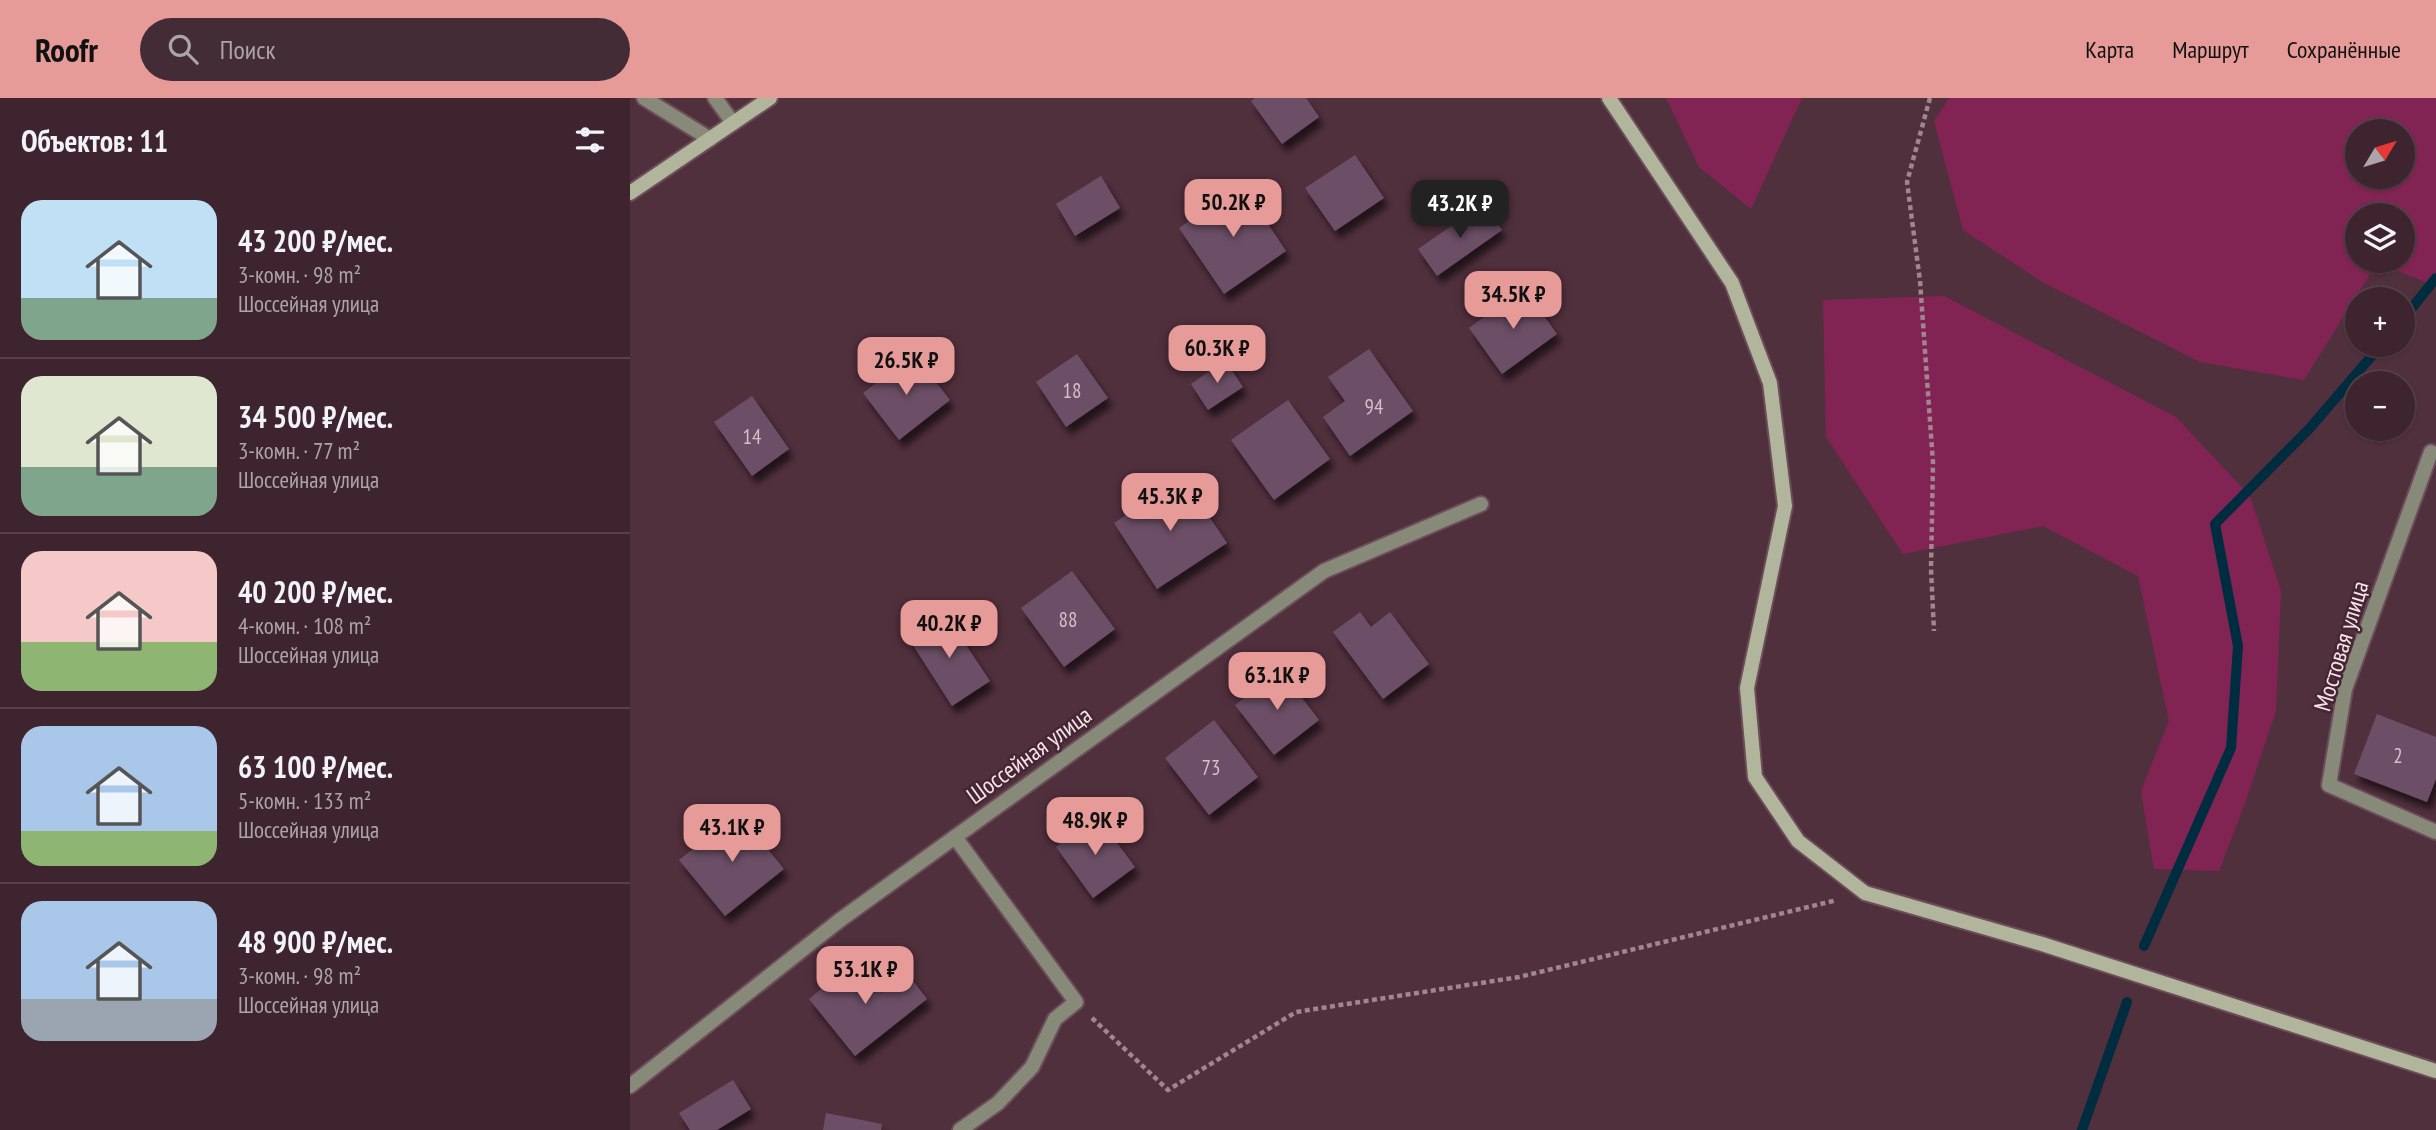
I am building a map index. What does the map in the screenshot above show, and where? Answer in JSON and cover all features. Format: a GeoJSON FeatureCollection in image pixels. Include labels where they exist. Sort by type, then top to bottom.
{"type":"FeatureCollection","features":[{"type":"Feature","properties":{"kind":"main road"},"geometry":{"type":"LineString","coordinates":[[630,193],[770,98]]}},
{"type":"Feature","properties":{"kind":"main road"},"geometry":{"type":"LineString","coordinates":[[1609,98],[1732,283],[1770,383],[1785,506],[1747,688],[1755,777],[1798,841],[1865,893],[2042,944],[2436,1071]]}},
{"type":"Feature","properties":{"kind":"street"},"geometry":{"type":"LineString","coordinates":[[644,98],[710,139]]}},
{"type":"Feature","properties":{"kind":"street"},"geometry":{"type":"LineString","coordinates":[[715,98],[733,123]]}},
{"type":"Feature","properties":{"kind":"street","name":"Мостовая улица"},"geometry":{"type":"LineString","coordinates":[[2431,452],[2345,689],[2329,785],[2436,832]]}},
{"type":"Feature","properties":{"kind":"street","name":"Шоссейная улица"},"geometry":{"type":"LineString","coordinates":[[630,1086],[840,920],[1324,571],[1481,504]]}},
{"type":"Feature","properties":{"kind":"street"},"geometry":{"type":"LineString","coordinates":[[955,837],[1076,1002],[1055,1019],[1032,1067],[998,1103],[960,1130]]}},
{"type":"Feature","properties":{"kind":"path"},"geometry":{"type":"LineString","coordinates":[[1930,98],[1907,182],[1920,281],[1933,463],[1931,569],[1934,631]]}},
{"type":"Feature","properties":{"kind":"path"},"geometry":{"type":"LineString","coordinates":[[1076,1002],[1168,1090],[1296,1012],[1518,977],[1865,893]]}},
{"type":"Feature","properties":{"kind":"shaded area"},"geometry":{"type":"Polygon","coordinates":[[[1666,98],[1802,98],[1751,209],[1699,167],[1666,98]]]}},
{"type":"Feature","properties":{"kind":"shaded area"},"geometry":{"type":"Polygon","coordinates":[[[1949,98],[2436,98],[2436,286],[2403,273],[2415,273],[2415,203],[2345,203],[2345,273],[2371,273],[2362,287],[2345,287],[2345,314],[2304,380],[2200,362],[2044,283],[1963,230],[1934,121],[1949,98]]]}},
{"type":"Feature","properties":{"kind":"shaded area"},"geometry":{"type":"Polygon","coordinates":[[[1944,296],[2176,417],[2250,496],[2281,591],[2276,711],[2219,871],[2154,869],[2141,791],[2169,721],[2138,576],[2043,526],[1903,554],[1826,437],[1823,300],[1944,296]]]}},
{"type":"Feature","properties":{"kind":"building"},"geometry":{"type":"Polygon","coordinates":[[[1255,98],[1306,98],[1319,117],[1282,144],[1251,101],[1255,98]]]}},
{"type":"Feature","properties":{"kind":"building"},"geometry":{"type":"Polygon","coordinates":[[[1355,155],[1384,198],[1335,231],[1305,188],[1355,155]]]}},
{"type":"Feature","properties":{"kind":"building"},"geometry":{"type":"Polygon","coordinates":[[[1101,176],[1120,208],[1075,236],[1056,204],[1101,176]]]}},
{"type":"Feature","properties":{"kind":"building"},"geometry":{"type":"Polygon","coordinates":[[[1242,185],[1286,251],[1224,294],[1179,228],[1242,185]]]}},
{"type":"Feature","properties":{"kind":"building"},"geometry":{"type":"Polygon","coordinates":[[[1483,204],[1502,230],[1437,276],[1418,249],[1483,204]]]}},
{"type":"Feature","properties":{"kind":"building"},"geometry":{"type":"Polygon","coordinates":[[[1524,288],[1557,334],[1502,374],[1469,328],[1524,288]]]}},
{"type":"Feature","properties":{"kind":"building"},"geometry":{"type":"Polygon","coordinates":[[[1369,349],[1413,411],[1350,456],[1323,417],[1345,401],[1328,377],[1369,349]]]}},
{"type":"Feature","properties":{"kind":"building"},"geometry":{"type":"Polygon","coordinates":[[[914,354],[950,400],[899,440],[863,393],[914,354]]]}},
{"type":"Feature","properties":{"kind":"building"},"geometry":{"type":"Polygon","coordinates":[[[1077,354],[1108,398],[1066,427],[1036,382],[1077,354]]]}},
{"type":"Feature","properties":{"kind":"building"},"geometry":{"type":"Polygon","coordinates":[[[1225,360],[1243,387],[1208,410],[1191,384],[1225,360]]]}},
{"type":"Feature","properties":{"kind":"building"},"geometry":{"type":"Polygon","coordinates":[[[752,396],[789,449],[752,476],[714,422],[752,396]]]}},
{"type":"Feature","properties":{"kind":"building"},"geometry":{"type":"Polygon","coordinates":[[[1288,400],[1330,459],[1274,500],[1231,440],[1288,400]]]}},
{"type":"Feature","properties":{"kind":"building"},"geometry":{"type":"Polygon","coordinates":[[[1183,478],[1227,543],[1157,589],[1114,523],[1183,478]]]}},
{"type":"Feature","properties":{"kind":"building"},"geometry":{"type":"Polygon","coordinates":[[[1072,571],[1115,629],[1064,667],[1021,608],[1072,571]]]}},
{"type":"Feature","properties":{"kind":"building"},"geometry":{"type":"Polygon","coordinates":[[[1360,612],[1371,627],[1390,612],[1429,664],[1383,699],[1333,632],[1360,612]]]}},
{"type":"Feature","properties":{"kind":"building"},"geometry":{"type":"Polygon","coordinates":[[[946,615],[990,681],[952,706],[909,639],[946,615]]]}},
{"type":"Feature","properties":{"kind":"building"},"geometry":{"type":"Polygon","coordinates":[[[1281,670],[1319,720],[1274,755],[1235,705],[1281,670]]]}},
{"type":"Feature","properties":{"kind":"building"},"geometry":{"type":"Polygon","coordinates":[[[2377,714],[2436,737],[2436,779],[2427,802],[2354,774],[2377,714]]]}},
{"type":"Feature","properties":{"kind":"building"},"geometry":{"type":"Polygon","coordinates":[[[1214,720],[1258,777],[1209,815],[1165,758],[1214,720]]]}},
{"type":"Feature","properties":{"kind":"building"},"geometry":{"type":"Polygon","coordinates":[[[738,813],[784,869],[725,916],[679,860],[738,813]]]}},
{"type":"Feature","properties":{"kind":"building"},"geometry":{"type":"Polygon","coordinates":[[[1097,816],[1135,867],[1093,898],[1056,847],[1097,816]]]}},
{"type":"Feature","properties":{"kind":"building"},"geometry":{"type":"Polygon","coordinates":[[[856,961],[881,993],[906,972],[927,999],[855,1056],[809,999],[856,961]]]}},
{"type":"Feature","properties":{"kind":"building"},"geometry":{"type":"Polygon","coordinates":[[[733,1080],[751,1109],[717,1130],[690,1130],[679,1113],[733,1080]]]}},
{"type":"Feature","properties":{"kind":"building"},"geometry":{"type":"Polygon","coordinates":[[[826,1113],[882,1124],[881,1130],[823,1130],[826,1113]]]}},
{"type":"Feature","properties":{"kind":"waterway"},"geometry":{"type":"LineString","coordinates":[[2415,304],[2436,278]]}},
{"type":"Feature","properties":{"kind":"waterway"},"geometry":{"type":"LineString","coordinates":[[2144,946],[2231,748],[2238,646],[2215,524],[2310,428],[2371,357]]}},
{"type":"Feature","properties":{"kind":"waterway"},"geometry":{"type":"LineString","coordinates":[[2082,1130],[2127,1002]]}}]}
